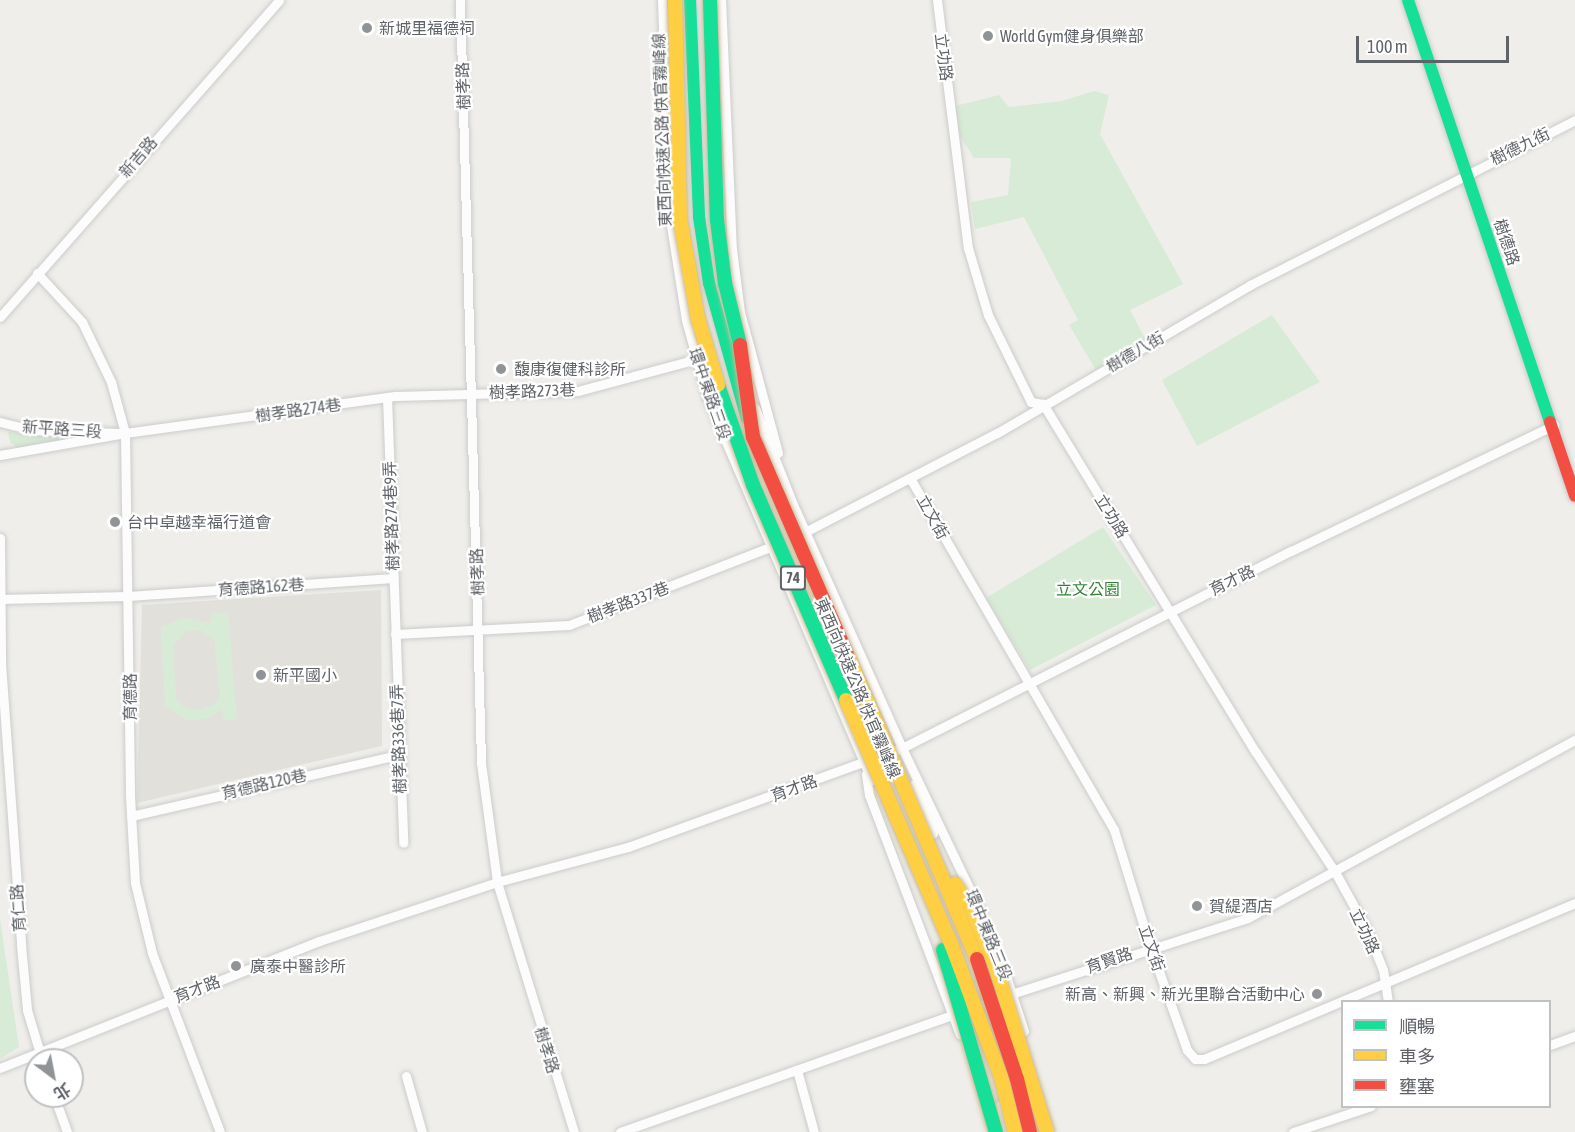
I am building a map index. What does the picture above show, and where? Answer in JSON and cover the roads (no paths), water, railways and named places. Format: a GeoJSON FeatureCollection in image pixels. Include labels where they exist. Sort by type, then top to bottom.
{"type":"FeatureCollection","features":[{"type":"Feature","properties":{"kind":"main road","name":"東西向快速公路 快官霧峰線"},"geometry":{"type":"LineString","coordinates":[[675,0],[680,219],[698,319],[753,485],[986,1030],[1015,1132]]}},
{"type":"Feature","properties":{"kind":"main road","name":"東西向快速公路 快官霧峰線"},"geometry":{"type":"LineString","coordinates":[[690,0],[699,217],[709,283],[753,437],[929,842],[991,997],[1030,1132]]}},
{"type":"Feature","properties":{"kind":"main road","name":"74"},"geometry":{"type":"LineString","coordinates":[[710,0],[717,220],[725,283],[746,372],[753,437]]}},
{"type":"Feature","properties":{"kind":"main road","name":"樹德路"},"geometry":{"type":"LineString","coordinates":[[1408,0],[1554,425],[1575,496]]}},
{"type":"Feature","properties":{"kind":"main road"},"geometry":{"type":"LineString","coordinates":[[929,842],[972,911],[995,965],[1049,1132]]}},
{"type":"Feature","properties":{"kind":"main road"},"geometry":{"type":"LineString","coordinates":[[909,850],[980,1067],[996,1132]]}},
{"type":"Feature","properties":{"kind":"street","name":"樹孝路"},"geometry":{"type":"LineString","coordinates":[[460,0],[480,629],[481,763],[497,882],[574,1132]]}},
{"type":"Feature","properties":{"kind":"street","name":"環中東路三段"},"geometry":{"type":"LineString","coordinates":[[663,0],[670,219],[678,283],[708,400],[864,763],[948,946],[994,1076],[1006,1132]]}},
{"type":"Feature","properties":{"kind":"street","name":"環中東路三段"},"geometry":{"type":"LineString","coordinates":[[703,0],[719,279],[740,366],[792,502],[902,748],[1000,998],[1039,1132]]}},
{"type":"Feature","properties":{"kind":"street","name":"環中東路三段"},"geometry":{"type":"LineString","coordinates":[[721,0],[732,249],[740,312],[792,502]]}},
{"type":"Feature","properties":{"kind":"street","name":"立功路"},"geometry":{"type":"LineString","coordinates":[[937,0],[968,248],[988,315],[1031,402],[1043,404],[1171,610],[1255,751],[1335,872],[1367,930],[1386,982],[1388,1000]]}},
{"type":"Feature","properties":{"kind":"street","name":"新吉路"},"geometry":{"type":"LineString","coordinates":[[0,317],[192,96],[280,1]]}},
{"type":"Feature","properties":{"kind":"street","name":"樹德九街"},"geometry":{"type":"LineString","coordinates":[[1466,172],[1575,120]]}},
{"type":"Feature","properties":{"kind":"street","name":"樹德八街"},"geometry":{"type":"LineString","coordinates":[[805,532],[910,478],[1250,285],[1466,172]]}},
{"type":"Feature","properties":{"kind":"street","name":"育德路"},"geometry":{"type":"LineString","coordinates":[[37,273],[82,322],[111,382],[125,433],[130,816],[135,883],[152,953],[220,1132]]}},
{"type":"Feature","properties":{"kind":"street","name":"樹孝路273巷"},"geometry":{"type":"LineString","coordinates":[[472,393],[578,391],[697,359]]}},
{"type":"Feature","properties":{"kind":"street","name":"樹孝路274巷"},"geometry":{"type":"LineString","coordinates":[[125,433],[387,398],[472,393]]}},
{"type":"Feature","properties":{"kind":"street","name":"樹孝路274巷9弄"},"geometry":{"type":"LineString","coordinates":[[387,398],[395,634]]}},
{"type":"Feature","properties":{"kind":"street","name":"新平路三段"},"geometry":{"type":"LineString","coordinates":[[0,422],[31,430],[125,433]]}},
{"type":"Feature","properties":{"kind":"street","name":"育才路"},"geometry":{"type":"LineString","coordinates":[[59,1048],[170,999],[319,941],[497,882],[628,847],[902,748],[1171,610],[1554,425]]}},
{"type":"Feature","properties":{"kind":"street"},"geometry":{"type":"LineString","coordinates":[[0,455],[125,433]]}},
{"type":"Feature","properties":{"kind":"street","name":"立文街"},"geometry":{"type":"LineString","coordinates":[[910,478],[1026,683],[1114,830],[1150,946],[1188,1050],[1195,1059],[1204,1059],[1341,1001]]}},
{"type":"Feature","properties":{"kind":"street","name":"育仁路"},"geometry":{"type":"LineString","coordinates":[[0,538],[1,663],[21,945],[27,1010],[39,1048]]}},
{"type":"Feature","properties":{"kind":"street","name":"樹孝路337巷"},"geometry":{"type":"LineString","coordinates":[[395,634],[569,625],[770,547]]}},
{"type":"Feature","properties":{"kind":"street","name":"育德路162巷"},"geometry":{"type":"LineString","coordinates":[[1,599],[128,596],[393,578]]}},
{"type":"Feature","properties":{"kind":"street","name":"樹孝路336巷7弄"},"geometry":{"type":"LineString","coordinates":[[395,634],[403,843]]}},
{"type":"Feature","properties":{"kind":"street","name":"育賢路"},"geometry":{"type":"LineString","coordinates":[[620,1132],[1150,946],[1248,918],[1575,740]]}},
{"type":"Feature","properties":{"kind":"street","name":"環中東路三段"},"geometry":{"type":"LineString","coordinates":[[902,748],[945,831],[1013,993],[1049,1132]]}},
{"type":"Feature","properties":{"kind":"street","name":"育德路120巷"},"geometry":{"type":"LineString","coordinates":[[130,816],[398,754]]}},
{"type":"Feature","properties":{"kind":"street","name":"環中東路三段"},"geometry":{"type":"LineString","coordinates":[[864,763],[869,795],[970,1058],[988,1132]]}},
{"type":"Feature","properties":{"kind":"street","name":"立文街"},"geometry":{"type":"LineString","coordinates":[[1343,1000],[1575,903]]}},
{"type":"Feature","properties":{"kind":"street"},"geometry":{"type":"LineString","coordinates":[[1551,1045],[1575,1036]]}},
{"type":"Feature","properties":{"kind":"street","name":"育才路"},"geometry":{"type":"LineString","coordinates":[[0,1068],[24,1061]]}},
{"type":"Feature","properties":{"kind":"street"},"geometry":{"type":"LineString","coordinates":[[797,1070],[814,1132]]}},
{"type":"Feature","properties":{"kind":"street"},"geometry":{"type":"LineString","coordinates":[[406,1077],[422,1132]]}},
{"type":"Feature","properties":{"kind":"street"},"geometry":{"type":"LineString","coordinates":[[58,1108],[67,1132]]}},
{"type":"Feature","properties":{"kind":"street"},"geometry":{"type":"LineString","coordinates":[[1293,1132],[1368,1108]]}},
{"type":"Feature","properties":{"kind":"place","name":"新城里福德祠"},"geometry":{"type":"Point","coordinates":[367,28]}},
{"type":"Feature","properties":{"kind":"place","name":"World Gym健身俱樂部"},"geometry":{"type":"Point","coordinates":[988,36]}},
{"type":"Feature","properties":{"kind":"place","name":"馥康復健科診所"},"geometry":{"type":"Point","coordinates":[501,369]}},
{"type":"Feature","properties":{"kind":"place","name":"台中卓越幸福行道會"},"geometry":{"type":"Point","coordinates":[115,522]}},
{"type":"Feature","properties":{"kind":"place","name":"新平國小"},"geometry":{"type":"Point","coordinates":[261,675]}},
{"type":"Feature","properties":{"kind":"place","name":"賀緹酒店"},"geometry":{"type":"Point","coordinates":[1197,906]}},
{"type":"Feature","properties":{"kind":"place","name":"廣泰中醫診所"},"geometry":{"type":"Point","coordinates":[236,966]}},
{"type":"Feature","properties":{"kind":"place","name":"新高、新興、新光里聯合活動中心"},"geometry":{"type":"Point","coordinates":[1317,994]}},
{"type":"Feature","properties":{"kind":"park label","name":"立文公園"},"geometry":{"type":"Point","coordinates":[1088,589]}}]}
